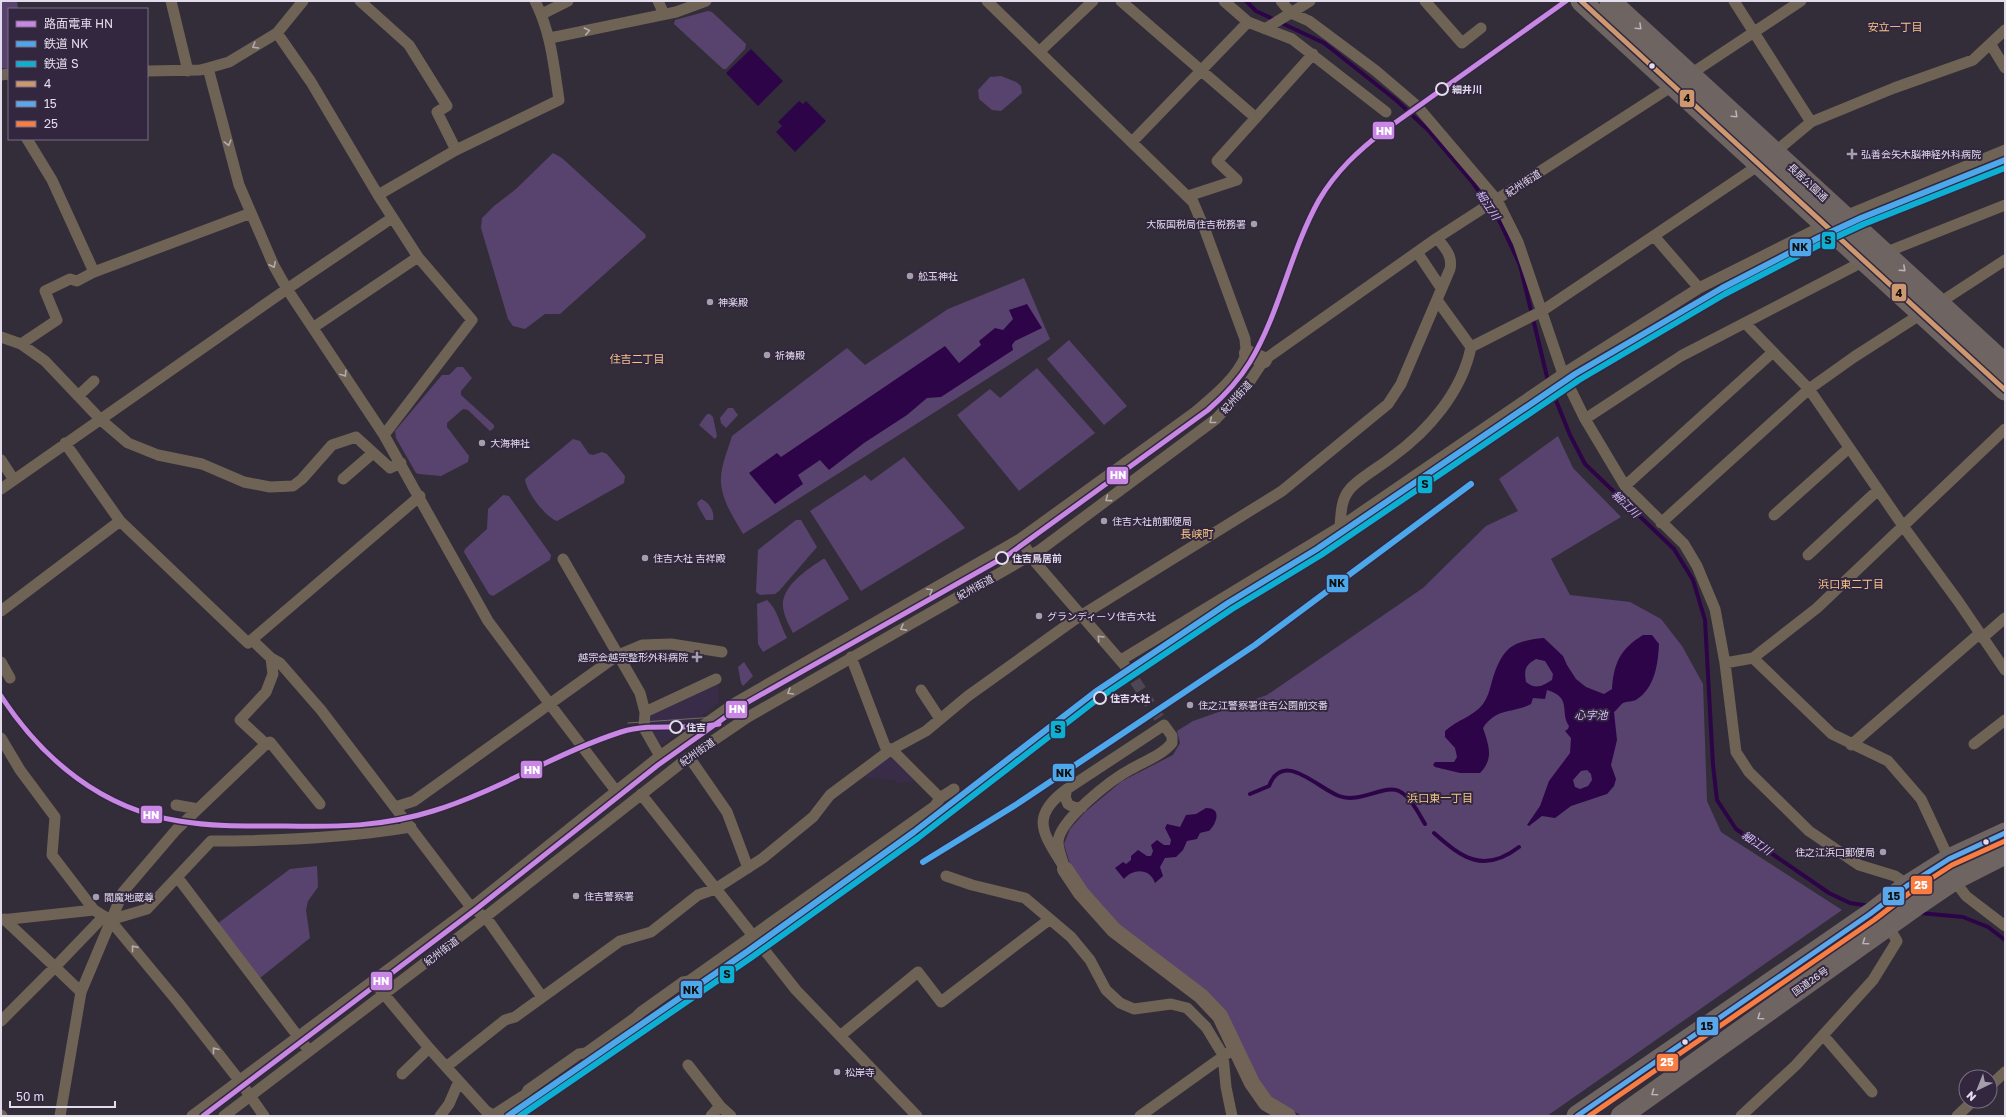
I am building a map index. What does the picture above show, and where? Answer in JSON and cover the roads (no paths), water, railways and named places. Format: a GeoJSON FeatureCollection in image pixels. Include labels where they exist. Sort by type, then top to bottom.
{"type":"FeatureCollection","features":[{"type":"Feature","properties":{"kind":"highway","name":"長居公園通"},"geometry":{"type":"LineString","coordinates":[[1581,1],[1682,80],[1767,158],[1845,216],[2005,364]]}},
{"type":"Feature","properties":{"kind":"highway","name":"長居公園通"},"geometry":{"type":"LineString","coordinates":[[1610,1],[1682,80]]}},
{"type":"Feature","properties":{"kind":"highway","name":"長居公園通"},"geometry":{"type":"LineString","coordinates":[[1767,158],[1825,224],[2005,390]]}},
{"type":"Feature","properties":{"kind":"highway","name":"国道26号"},"geometry":{"type":"LineString","coordinates":[[1577,1116],[1870,914],[1908,886],[1949,859],[2005,833]]}},
{"type":"Feature","properties":{"kind":"highway","name":"国道26号"},"geometry":{"type":"LineString","coordinates":[[1621,1116],[1920,903],[1954,880],[2005,854]]}},
{"type":"Feature","properties":{"kind":"street"},"geometry":{"type":"LineString","coordinates":[[171,1],[188,71]]}},
{"type":"Feature","properties":{"kind":"street"},"geometry":{"type":"LineString","coordinates":[[148,72],[188,71],[208,68],[229,62],[277,33],[303,1]]}},
{"type":"Feature","properties":{"kind":"street"},"geometry":{"type":"LineString","coordinates":[[360,1],[411,48],[447,106],[437,112],[456,150]]}},
{"type":"Feature","properties":{"kind":"street"},"geometry":{"type":"LineString","coordinates":[[378,195],[456,150],[559,100],[549,37],[542,14],[535,1]]}},
{"type":"Feature","properties":{"kind":"street"},"geometry":{"type":"LineString","coordinates":[[542,14],[568,1]]}},
{"type":"Feature","properties":{"kind":"street"},"geometry":{"type":"LineString","coordinates":[[658,1],[664,14]]}},
{"type":"Feature","properties":{"kind":"street"},"geometry":{"type":"LineString","coordinates":[[549,37],[664,14],[706,1]]}},
{"type":"Feature","properties":{"kind":"street"},"geometry":{"type":"LineString","coordinates":[[987,1],[1193,202],[1205,230],[1245,339],[1246,354],[1264,360]]}},
{"type":"Feature","properties":{"kind":"street"},"geometry":{"type":"LineString","coordinates":[[1039,52],[1093,1]]}},
{"type":"Feature","properties":{"kind":"street"},"geometry":{"type":"LineString","coordinates":[[1121,1],[1256,118]]}},
{"type":"Feature","properties":{"kind":"street"},"geometry":{"type":"LineString","coordinates":[[1224,1],[1248,22],[1292,39],[1386,112]]}},
{"type":"Feature","properties":{"kind":"street"},"geometry":{"type":"LineString","coordinates":[[1281,1],[1291,13],[1309,21],[1376,70],[1418,106],[1495,201],[1518,242],[1541,311],[1560,376],[1625,486],[1684,544],[1697,566],[1715,608],[1725,663],[1736,752],[1749,772],[1809,831],[1859,865],[1895,876],[1908,886]]}},
{"type":"Feature","properties":{"kind":"street"},"geometry":{"type":"LineString","coordinates":[[1265,29],[1310,1]]}},
{"type":"Feature","properties":{"kind":"street"},"geometry":{"type":"LineString","coordinates":[[1425,1],[1462,43],[1481,28]]}},
{"type":"Feature","properties":{"kind":"street"},"geometry":{"type":"LineString","coordinates":[[1734,1],[1811,122]]}},
{"type":"Feature","properties":{"kind":"street","name":"紀州街道"},"geometry":{"type":"LineString","coordinates":[[224,1116],[484,918],[689,757],[748,717],[851,657],[1031,556],[1216,419],[1246,387],[1264,360],[1437,238],[1682,80],[1801,1]]}},
{"type":"Feature","properties":{"kind":"street"},"geometry":{"type":"LineString","coordinates":[[1132,142],[1248,22]]}},
{"type":"Feature","properties":{"kind":"street"},"geometry":{"type":"LineString","coordinates":[[1471,347],[1541,311],[1654,236],[1767,158],[1811,122],[1894,88],[1973,60],[1991,45],[2005,30]]}},
{"type":"Feature","properties":{"kind":"street"},"geometry":{"type":"LineString","coordinates":[[277,33],[312,82],[392,218],[418,256],[472,320],[384,435]]}},
{"type":"Feature","properties":{"kind":"street"},"geometry":{"type":"LineString","coordinates":[[1991,45],[2005,68]]}},
{"type":"Feature","properties":{"kind":"street"},"geometry":{"type":"LineString","coordinates":[[1188,196],[1237,180],[1217,161],[1313,54]]}},
{"type":"Feature","properties":{"kind":"street"},"geometry":{"type":"LineString","coordinates":[[208,68],[239,186],[274,266],[401,463],[488,621],[616,791]]}},
{"type":"Feature","properties":{"kind":"street"},"geometry":{"type":"LineString","coordinates":[[27,140],[52,180],[94,272]]}},
{"type":"Feature","properties":{"kind":"street"},"geometry":{"type":"LineString","coordinates":[[1845,216],[2005,150]]}},
{"type":"Feature","properties":{"kind":"street"},"geometry":{"type":"LineString","coordinates":[[1884,253],[2005,204]]}},
{"type":"Feature","properties":{"kind":"street"},"geometry":{"type":"LineString","coordinates":[[21,344],[57,320],[45,291],[70,279],[76,281],[94,272],[251,213]]}},
{"type":"Feature","properties":{"kind":"street"},"geometry":{"type":"LineString","coordinates":[[1,489],[287,288],[392,218]]}},
{"type":"Feature","properties":{"kind":"street"},"geometry":{"type":"LineString","coordinates":[[1020,539],[1031,556],[1080,616],[1124,664],[1340,526],[1541,388],[1699,288],[1825,224]]}},
{"type":"Feature","properties":{"kind":"street"},"geometry":{"type":"LineString","coordinates":[[1654,236],[1699,288]]}},
{"type":"Feature","properties":{"kind":"street"},"geometry":{"type":"LineString","coordinates":[[446,1067],[505,1020],[516,1018],[542,997],[620,940],[651,932],[698,896],[716,890],[748,868],[813,817],[830,795],[889,750],[926,731],[1025,654],[1080,616],[1282,491],[1388,404],[1401,384],[1438,300],[1441,288],[1452,262],[1450,256],[1437,238]]}},
{"type":"Feature","properties":{"kind":"street"},"geometry":{"type":"LineString","coordinates":[[1417,252],[1441,288]]}},
{"type":"Feature","properties":{"kind":"street"},"geometry":{"type":"LineString","coordinates":[[314,328],[418,256]]}},
{"type":"Feature","properties":{"kind":"street"},"geometry":{"type":"LineString","coordinates":[[1586,419],[1681,356],[1864,261]]}},
{"type":"Feature","properties":{"kind":"street"},"geometry":{"type":"LineString","coordinates":[[1940,303],[2004,263]]}},
{"type":"Feature","properties":{"kind":"street"},"geometry":{"type":"LineString","coordinates":[[1340,526],[1342,503],[1350,488],[1410,444],[1447,402],[1468,362],[1471,347],[1438,300]]}},
{"type":"Feature","properties":{"kind":"street"},"geometry":{"type":"LineString","coordinates":[[1661,523],[1809,389],[1854,356],[1922,314]]}},
{"type":"Feature","properties":{"kind":"street"},"geometry":{"type":"LineString","coordinates":[[1745,323],[1809,389],[1903,526],[1958,601],[2005,670]]}},
{"type":"Feature","properties":{"kind":"street"},"geometry":{"type":"LineString","coordinates":[[1,337],[21,344],[45,361],[101,420],[128,443],[158,455],[202,464],[244,482],[264,486],[293,486],[302,479],[332,445],[356,437],[390,468],[401,463]]}},
{"type":"Feature","properties":{"kind":"street"},"geometry":{"type":"LineString","coordinates":[[1625,486],[1773,352]]}},
{"type":"Feature","properties":{"kind":"street","name":"紀州街道"},"geometry":{"type":"LineString","coordinates":[[192,1116],[472,907],[660,756],[735,703],[1020,539],[1194,413],[1229,380],[1246,354]]}},
{"type":"Feature","properties":{"kind":"street"},"geometry":{"type":"LineString","coordinates":[[78,396],[94,381]]}},
{"type":"Feature","properties":{"kind":"street"},"geometry":{"type":"LineString","coordinates":[[1725,663],[1753,658],[1817,608],[2005,429]]}},
{"type":"Feature","properties":{"kind":"street"},"geometry":{"type":"LineString","coordinates":[[65,443],[120,521],[248,644],[420,496]]}},
{"type":"Feature","properties":{"kind":"street"},"geometry":{"type":"LineString","coordinates":[[1774,515],[1849,448]]}},
{"type":"Feature","properties":{"kind":"street"},"geometry":{"type":"LineString","coordinates":[[343,480],[373,453]]}},
{"type":"Feature","properties":{"kind":"street"},"geometry":{"type":"LineString","coordinates":[[1,460],[14,480]]}},
{"type":"Feature","properties":{"kind":"street"},"geometry":{"type":"LineString","coordinates":[[1808,555],[1878,490]]}},
{"type":"Feature","properties":{"kind":"street"},"geometry":{"type":"LineString","coordinates":[[1,611],[120,521]]}},
{"type":"Feature","properties":{"kind":"street"},"geometry":{"type":"LineString","coordinates":[[563,559],[640,693],[645,712],[644,728],[660,756]]}},
{"type":"Feature","properties":{"kind":"street"},"geometry":{"type":"LineString","coordinates":[[1851,745],[1981,636],[2005,618]]}},
{"type":"Feature","properties":{"kind":"street"},"geometry":{"type":"LineString","coordinates":[[252,640],[271,658],[280,663],[321,710],[467,902],[490,923],[542,997]]}},
{"type":"Feature","properties":{"kind":"street"},"geometry":{"type":"LineString","coordinates":[[395,807],[414,802],[618,655],[642,645],[671,644],[722,652]]}},
{"type":"Feature","properties":{"kind":"street"},"geometry":{"type":"LineString","coordinates":[[851,657],[884,746],[896,754],[940,798]]}},
{"type":"Feature","properties":{"kind":"street"},"geometry":{"type":"LineString","coordinates":[[1,1021],[103,916],[176,830],[266,744],[240,720],[266,692],[273,674],[271,658]]}},
{"type":"Feature","properties":{"kind":"street"},"geometry":{"type":"LineString","coordinates":[[1753,658],[1832,734],[1851,745],[1888,761],[1921,799],[1949,859]]}},
{"type":"Feature","properties":{"kind":"street"},"geometry":{"type":"LineString","coordinates":[[1,662],[10,678]]}},
{"type":"Feature","properties":{"kind":"street"},"geometry":{"type":"LineString","coordinates":[[645,712],[716,679]]}},
{"type":"Feature","properties":{"kind":"street"},"geometry":{"type":"LineString","coordinates":[[921,690],[940,719]]}},
{"type":"Feature","properties":{"kind":"street"},"geometry":{"type":"LineString","coordinates":[[1974,744],[2005,720]]}},
{"type":"Feature","properties":{"kind":"street"},"geometry":{"type":"LineString","coordinates":[[1065,870],[1058,842],[1064,827],[1099,791],[1128,770],[1167,750],[1172,743],[1172,736],[1162,722],[1056,797],[1044,811],[1044,833],[1065,870],[1081,893],[1114,930],[1201,996],[1220,1016],[1230,1052],[1226,1087],[1232,1116]]}},
{"type":"Feature","properties":{"kind":"street"},"geometry":{"type":"LineString","coordinates":[[1,738],[20,770],[55,817],[52,856],[178,1002],[239,1080],[264,1116]]}},
{"type":"Feature","properties":{"kind":"street"},"geometry":{"type":"LineString","coordinates":[[270,742],[320,804]]}},
{"type":"Feature","properties":{"kind":"street"},"geometry":{"type":"LineString","coordinates":[[689,757],[727,812],[748,868]]}},
{"type":"Feature","properties":{"kind":"street"},"geometry":{"type":"LineString","coordinates":[[373,981],[383,995],[429,1048],[493,1116],[752,936],[935,806],[940,798],[954,788]]}},
{"type":"Feature","properties":{"kind":"street"},"geometry":{"type":"LineString","coordinates":[[1067,789],[1065,797],[1068,804],[1075,808],[1082,807]]}},
{"type":"Feature","properties":{"kind":"street"},"geometry":{"type":"LineString","coordinates":[[641,794],[796,990],[918,1116]]}},
{"type":"Feature","properties":{"kind":"street"},"geometry":{"type":"LineString","coordinates":[[176,805],[198,809]]}},
{"type":"Feature","properties":{"kind":"street"},"geometry":{"type":"LineString","coordinates":[[3,920],[103,916],[146,910],[178,878],[211,841],[275,841],[344,836],[410,827]]}},
{"type":"Feature","properties":{"kind":"street"},"geometry":{"type":"LineString","coordinates":[[946,876],[972,885],[1025,898],[1071,937],[1090,960],[1106,990],[1120,1003],[1134,1009],[1171,1004],[1187,1008],[1230,1052],[1266,1103],[1288,1116]]}},
{"type":"Feature","properties":{"kind":"street"},"geometry":{"type":"LineString","coordinates":[[178,878],[309,1051]]}},
{"type":"Feature","properties":{"kind":"street"},"geometry":{"type":"LineString","coordinates":[[1954,880],[1966,896],[2005,926]]}},
{"type":"Feature","properties":{"kind":"street"},"geometry":{"type":"LineString","coordinates":[[60,1116],[81,992],[103,916]]}},
{"type":"Feature","properties":{"kind":"street"},"geometry":{"type":"LineString","coordinates":[[840,1036],[918,972],[941,1002],[1050,919]]}},
{"type":"Feature","properties":{"kind":"street"},"geometry":{"type":"LineString","coordinates":[[3,920],[81,992]]}},
{"type":"Feature","properties":{"kind":"street"},"geometry":{"type":"LineString","coordinates":[[1741,1116],[1796,1065],[1872,980],[1897,941],[1893,922]]}},
{"type":"Feature","properties":{"kind":"street"},"geometry":{"type":"LineString","coordinates":[[1823,1035],[1872,1092]]}},
{"type":"Feature","properties":{"kind":"street"},"geometry":{"type":"LineString","coordinates":[[402,1074],[429,1048]]}},
{"type":"Feature","properties":{"kind":"street"},"geometry":{"type":"LineString","coordinates":[[1140,1116],[1230,1052]]}},
{"type":"Feature","properties":{"kind":"street"},"geometry":{"type":"LineString","coordinates":[[688,1065],[720,1106],[731,1116]]}},
{"type":"Feature","properties":{"kind":"street"},"geometry":{"type":"LineString","coordinates":[[440,1116],[450,1104],[459,1081]]}},
{"type":"Feature","properties":{"kind":"street"},"geometry":{"type":"LineString","coordinates":[[711,1116],[720,1106]]}},
{"type":"Feature","properties":{"kind":"street"},"geometry":{"type":"LineString","coordinates":[[1957,1116],[1964,1109]]}},
{"type":"Feature","properties":{"kind":"water"},"geometry":{"type":"Polygon","coordinates":[[[751,49],[783,81],[758,106],[726,73],[751,49]]]}},
{"type":"Feature","properties":{"kind":"water"},"geometry":{"type":"Polygon","coordinates":[[[799,101],[803,104],[806,101],[826,121],[795,152],[776,132],[782,126],[778,122],[799,101]]]}},
{"type":"Feature","properties":{"kind":"water"},"geometry":{"type":"Polygon","coordinates":[[[1027,304],[1042,328],[1015,341],[1012,345],[1013,350],[941,397],[927,398],[907,415],[864,443],[829,470],[820,460],[798,475],[803,484],[775,504],[749,473],[777,453],[781,457],[945,346],[959,363],[981,345],[979,341],[995,328],[1003,330],[1013,319],[1009,310],[1027,304]]]}},
{"type":"Feature","properties":{"kind":"water","name":"心字池"},"geometry":{"type":"Polygon","coordinates":[[[1643,635],[1652,635],[1659,644],[1658,660],[1651,682],[1642,695],[1636,700],[1623,703],[1614,712],[1617,740],[1611,765],[1616,779],[1614,786],[1607,794],[1571,806],[1555,818],[1542,816],[1529,826],[1527,825],[1540,806],[1549,781],[1570,753],[1571,738],[1565,731],[1569,726],[1566,721],[1563,701],[1555,693],[1547,690],[1545,699],[1533,698],[1531,704],[1499,714],[1488,721],[1483,728],[1487,741],[1489,757],[1480,773],[1460,773],[1435,767],[1433,765],[1435,762],[1454,762],[1457,757],[1455,748],[1445,737],[1445,731],[1475,712],[1483,704],[1488,696],[1500,661],[1504,654],[1515,644],[1532,639],[1544,638],[1563,656],[1576,679],[1586,687],[1604,694],[1612,689],[1614,672],[1617,664],[1624,651],[1635,640],[1643,635]],[[1536,659],[1527,666],[1525,674],[1526,682],[1533,686],[1539,686],[1552,680],[1553,674],[1545,661],[1536,659]],[[1587,770],[1581,771],[1573,780],[1575,787],[1580,789],[1588,786],[1592,780],[1591,774],[1587,770]]]}},
{"type":"Feature","properties":{"kind":"water"},"geometry":{"type":"Polygon","coordinates":[[[1206,808],[1215,811],[1216,813],[1216,821],[1212,828],[1209,831],[1200,833],[1197,839],[1187,841],[1183,850],[1176,857],[1165,858],[1160,867],[1163,876],[1155,883],[1149,874],[1141,871],[1136,871],[1124,879],[1115,868],[1123,862],[1126,864],[1131,860],[1131,856],[1138,850],[1147,856],[1151,856],[1153,851],[1151,845],[1157,840],[1164,845],[1170,845],[1171,840],[1165,828],[1167,824],[1180,827],[1186,815],[1196,814],[1206,808]]]}},
{"type":"Feature","properties":{"kind":"waterway","name":"細江川"},"geometry":{"type":"LineString","coordinates":[[1246,1],[1256,11],[1324,43],[1396,100],[1428,130],[1473,183],[1500,222],[1520,265],[1548,381],[1570,435],[1585,464],[1674,549],[1693,580],[1705,620],[1713,765],[1717,800],[1736,829],[1829,893],[1850,903],[1870,906]]}},
{"type":"Feature","properties":{"kind":"waterway"},"geometry":{"type":"LineString","coordinates":[[1250,794],[1269,786],[1275,776],[1283,771],[1291,771],[1301,774],[1330,792],[1347,798],[1355,798],[1387,790],[1399,791],[1407,797],[1425,824]]}},
{"type":"Feature","properties":{"kind":"waterway"},"geometry":{"type":"LineString","coordinates":[[1434,833],[1454,850],[1474,860],[1495,860],[1519,847]]}},
{"type":"Feature","properties":{"kind":"waterway","name":"細江川"},"geometry":{"type":"LineString","coordinates":[[1920,913],[1963,917],[1988,927],[2005,940]]}},
{"type":"Feature","properties":{"kind":"tunnel"},"geometry":{"type":"LineString","coordinates":[[1126,667],[1160,719]]}},
{"type":"Feature","properties":{"kind":"tram line","name":"HN"},"geometry":{"type":"LineString","coordinates":[[203,1116],[475,910],[658,765],[741,706],[1008,555],[1208,410],[1231,388],[1250,362],[1269,323],[1309,220],[1319,200],[1340,170],[1357,153],[1385,130],[1566,1]]}},
{"type":"Feature","properties":{"kind":"tram line","name":"HN"},"geometry":{"type":"LineString","coordinates":[[1,696],[36,741],[55,761],[100,793],[151,815],[192,823],[232,826],[341,826],[396,820],[433,811],[457,803],[504,783],[573,750],[621,732],[645,728],[695,727],[719,724]]}},
{"type":"Feature","properties":{"kind":"tram line"},"geometry":{"type":"LineString","coordinates":[[628,723],[716,717],[741,706]]}},
{"type":"Feature","properties":{"kind":"rail line","name":"NK"},"geometry":{"type":"LineString","coordinates":[[508,1116],[748,951],[914,832],[1095,692],[1228,603],[1317,549],[1575,374],[1722,288],[1818,238],[1861,218],[2005,160]]}},
{"type":"Feature","properties":{"kind":"rail line","name":"S"},"geometry":{"type":"LineString","coordinates":[[520,1116],[752,957],[918,838],[1099,698],[1232,609],[1321,555],[1579,380],[1725,294],[1821,244],[1864,224],[2005,168]]}},
{"type":"Feature","properties":{"kind":"rail line","name":"NK"},"geometry":{"type":"LineString","coordinates":[[923,862],[1017,804],[1255,645],[1471,484]]}},
{"type":"Feature","properties":{"kind":"place","name":"細井川"},"geometry":{"type":"Point","coordinates":[1442,89]}},
{"type":"Feature","properties":{"kind":"place","name":"弘善会矢木脳神経外科病院"},"geometry":{"type":"Point","coordinates":[1852,154]}},
{"type":"Feature","properties":{"kind":"place","name":"大阪国税局住吉税務署"},"geometry":{"type":"Point","coordinates":[1254,224]}},
{"type":"Feature","properties":{"kind":"place","name":"舩玉神社"},"geometry":{"type":"Point","coordinates":[910,276]}},
{"type":"Feature","properties":{"kind":"place","name":"神楽殿"},"geometry":{"type":"Point","coordinates":[710,302]}},
{"type":"Feature","properties":{"kind":"place","name":"祈祷殿"},"geometry":{"type":"Point","coordinates":[767,355]}},
{"type":"Feature","properties":{"kind":"place","name":"大海神社"},"geometry":{"type":"Point","coordinates":[482,443]}},
{"type":"Feature","properties":{"kind":"place","name":"住吉大社前郵便局"},"geometry":{"type":"Point","coordinates":[1104,521]}},
{"type":"Feature","properties":{"kind":"place","name":"住吉大社 吉祥殿"},"geometry":{"type":"Point","coordinates":[645,558]}},
{"type":"Feature","properties":{"kind":"place","name":"住吉鳥居前"},"geometry":{"type":"Point","coordinates":[1002,558]}},
{"type":"Feature","properties":{"kind":"place","name":"グランディーソ住吉大社"},"geometry":{"type":"Point","coordinates":[1039,616]}},
{"type":"Feature","properties":{"kind":"place","name":"越宗会越宗整形外科病院"},"geometry":{"type":"Point","coordinates":[697,657]}},
{"type":"Feature","properties":{"kind":"place","name":"住吉大社"},"geometry":{"type":"Point","coordinates":[1100,698]}},
{"type":"Feature","properties":{"kind":"place","name":"住之江警察署住吉公園前交番"},"geometry":{"type":"Point","coordinates":[1190,705]}},
{"type":"Feature","properties":{"kind":"place","name":"住吉"},"geometry":{"type":"Point","coordinates":[676,727]}},
{"type":"Feature","properties":{"kind":"place","name":"住之江浜口郵便局"},"geometry":{"type":"Point","coordinates":[1883,852]}},
{"type":"Feature","properties":{"kind":"place","name":"住吉警察署"},"geometry":{"type":"Point","coordinates":[576,896]}},
{"type":"Feature","properties":{"kind":"place","name":"閻魔地蔵尊"},"geometry":{"type":"Point","coordinates":[96,897]}},
{"type":"Feature","properties":{"kind":"place","name":"松岸寺"},"geometry":{"type":"Point","coordinates":[837,1072]}},
{"type":"Feature","properties":{"kind":"district","name":"安立一丁目"},"geometry":{"type":"Point","coordinates":[1895,27]}},
{"type":"Feature","properties":{"kind":"district","name":"住吉二丁目"},"geometry":{"type":"Point","coordinates":[637,359]}},
{"type":"Feature","properties":{"kind":"district","name":"長峡町"},"geometry":{"type":"Point","coordinates":[1197,534]}},
{"type":"Feature","properties":{"kind":"district","name":"浜口東二丁目"},"geometry":{"type":"Point","coordinates":[1851,584]}},
{"type":"Feature","properties":{"kind":"district","name":"浜口東一丁目"},"geometry":{"type":"Point","coordinates":[1440,798]}}]}
